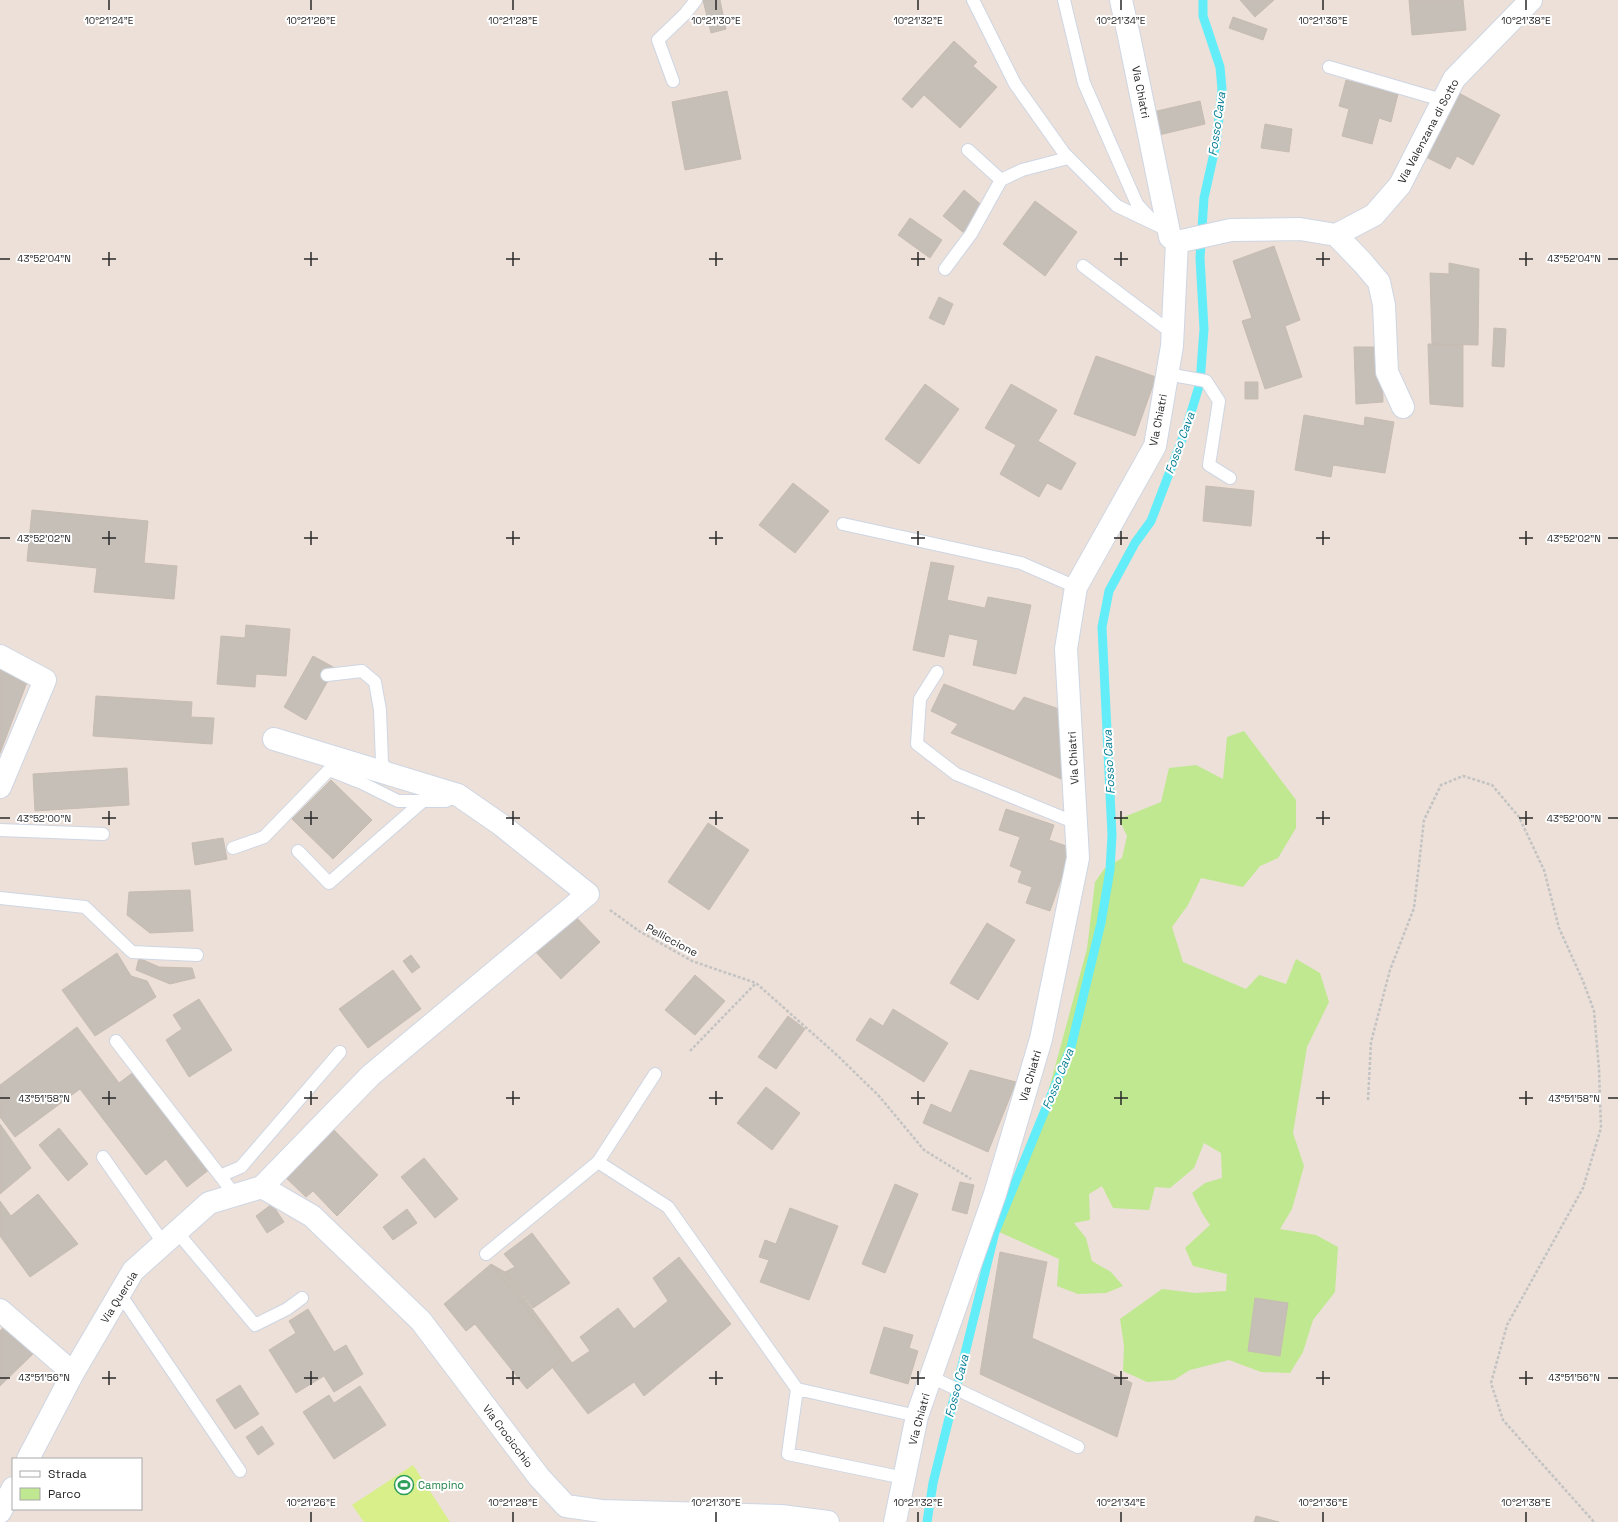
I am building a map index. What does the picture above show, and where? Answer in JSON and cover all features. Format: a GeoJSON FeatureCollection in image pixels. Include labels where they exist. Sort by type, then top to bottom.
{"type":"FeatureCollection","features":[{"type":"Feature","properties":{"kind":"street","name":"Via Chiatri"},"geometry":{"type":"LineString","coordinates":[[895,1522],[917,1416],[937,1380],[995,1194],[1041,1039],[1078,858],[1066,649],[1076,587],[1155,446],[1176,376],[1172,346],[1173,237],[1121,0]]}},
{"type":"Feature","properties":{"kind":"street","name":"Via Valenzana di Sotto"},"geometry":{"type":"LineString","coordinates":[[1336,235],[1374,215],[1400,186],[1442,100],[1454,79],[1530,0]]}},
{"type":"Feature","properties":{"kind":"street"},"geometry":{"type":"LineString","coordinates":[[1173,237],[1231,230],[1300,229],[1336,235],[1379,282],[1384,305],[1387,372],[1404,407]]}},
{"type":"Feature","properties":{"kind":"street"},"geometry":{"type":"LineString","coordinates":[[0,656],[45,680],[0,787]]}},
{"type":"Feature","properties":{"kind":"street"},"geometry":{"type":"LineString","coordinates":[[262,1187],[371,1075],[588,894],[500,824],[458,796],[274,739]]}},
{"type":"Feature","properties":{"kind":"street","name":"Via Quercia"},"geometry":{"type":"LineString","coordinates":[[29,1458],[73,1373],[134,1272],[209,1203],[262,1187]]}},
{"type":"Feature","properties":{"kind":"street","name":"Via Crocicchio"},"geometry":{"type":"LineString","coordinates":[[262,1187],[312,1216],[421,1321],[539,1477],[566,1506],[601,1511],[781,1516],[828,1522]]}},
{"type":"Feature","properties":{"kind":"street"},"geometry":{"type":"LineString","coordinates":[[0,1310],[73,1373]]}},
{"type":"Feature","properties":{"kind":"street"},"geometry":{"type":"LineString","coordinates":[[0,1512],[12,1490]]}},
{"type":"Feature","properties":{"kind":"lane"},"geometry":{"type":"LineString","coordinates":[[673,81],[658,40],[685,14],[696,0]]}},
{"type":"Feature","properties":{"kind":"lane"},"geometry":{"type":"LineString","coordinates":[[973,0],[1015,84],[1068,158],[1117,206],[1173,237]]}},
{"type":"Feature","properties":{"kind":"lane"},"geometry":{"type":"LineString","coordinates":[[1064,0],[1084,83],[1137,204],[1173,237]]}},
{"type":"Feature","properties":{"kind":"lane"},"geometry":{"type":"LineString","coordinates":[[1329,67],[1442,100]]}},
{"type":"Feature","properties":{"kind":"lane"},"geometry":{"type":"LineString","coordinates":[[968,150],[1001,180]]}},
{"type":"Feature","properties":{"kind":"lane"},"geometry":{"type":"LineString","coordinates":[[945,269],[971,234],[1001,180],[1022,170],[1068,158]]}},
{"type":"Feature","properties":{"kind":"lane"},"geometry":{"type":"LineString","coordinates":[[1083,266],[1172,333]]}},
{"type":"Feature","properties":{"kind":"lane"},"geometry":{"type":"LineString","coordinates":[[1176,376],[1206,381],[1219,401],[1209,465],[1230,478]]}},
{"type":"Feature","properties":{"kind":"lane"},"geometry":{"type":"LineString","coordinates":[[843,524],[1021,563],[1076,587]]}},
{"type":"Feature","properties":{"kind":"lane"},"geometry":{"type":"LineString","coordinates":[[327,675],[362,671],[375,682],[380,710],[382,762],[389,774]]}},
{"type":"Feature","properties":{"kind":"lane"},"geometry":{"type":"LineString","coordinates":[[937,672],[920,699],[917,744],[956,774],[1076,823]]}},
{"type":"Feature","properties":{"kind":"lane"},"geometry":{"type":"LineString","coordinates":[[233,848],[264,837],[329,770],[362,783],[398,801],[446,801],[458,796]]}},
{"type":"Feature","properties":{"kind":"lane"},"geometry":{"type":"LineString","coordinates":[[298,851],[329,883],[423,801]]}},
{"type":"Feature","properties":{"kind":"lane"},"geometry":{"type":"LineString","coordinates":[[0,830],[103,834]]}},
{"type":"Feature","properties":{"kind":"lane"},"geometry":{"type":"LineString","coordinates":[[0,898],[85,907],[132,952],[197,955]]}},
{"type":"Feature","properties":{"kind":"lane"},"geometry":{"type":"LineString","coordinates":[[116,1041],[235,1195]]}},
{"type":"Feature","properties":{"kind":"lane"},"geometry":{"type":"LineString","coordinates":[[220,1176],[241,1167],[340,1052]]}},
{"type":"Feature","properties":{"kind":"lane"},"geometry":{"type":"LineString","coordinates":[[486,1254],[598,1162],[655,1074]]}},
{"type":"Feature","properties":{"kind":"lane"},"geometry":{"type":"LineString","coordinates":[[103,1157],[170,1238],[255,1325],[287,1309],[302,1298]]}},
{"type":"Feature","properties":{"kind":"lane"},"geometry":{"type":"LineString","coordinates":[[598,1162],[668,1207],[797,1389],[917,1416]]}},
{"type":"Feature","properties":{"kind":"lane"},"geometry":{"type":"LineString","coordinates":[[120,1294],[240,1471]]}},
{"type":"Feature","properties":{"kind":"lane"},"geometry":{"type":"LineString","coordinates":[[937,1380],[1078,1447]]}},
{"type":"Feature","properties":{"kind":"lane"},"geometry":{"type":"LineString","coordinates":[[797,1389],[788,1454],[904,1478]]}},
{"type":"Feature","properties":{"kind":"path"},"geometry":{"type":"LineString","coordinates":[[1368,1100],[1371,1042],[1390,970],[1414,908],[1424,820],[1441,785],[1463,776],[1492,785],[1519,817],[1544,870],[1559,928],[1583,981],[1594,1011],[1599,1069],[1601,1128],[1584,1188],[1507,1325],[1491,1383],[1503,1420],[1594,1522]]}},
{"type":"Feature","properties":{"kind":"path","name":"Pelliccione"},"geometry":{"type":"LineString","coordinates":[[588,894],[639,932],[692,961],[756,983]]}},
{"type":"Feature","properties":{"kind":"path"},"geometry":{"type":"LineString","coordinates":[[690,1051],[756,983],[838,1056],[879,1096],[924,1150],[995,1194]]}},
{"type":"Feature","properties":{"kind":"green space"},"geometry":{"type":"Polygon","coordinates":[[[1244,731],[1296,800],[1296,828],[1278,858],[1260,866],[1243,887],[1201,878],[1188,905],[1172,927],[1183,962],[1246,989],[1259,975],[1286,984],[1296,959],[1320,973],[1329,1002],[1307,1047],[1293,1133],[1304,1166],[1292,1209],[1280,1229],[1316,1235],[1338,1247],[1335,1292],[1313,1320],[1303,1352],[1290,1373],[1261,1372],[1229,1360],[1190,1370],[1174,1380],[1147,1382],[1123,1371],[1124,1346],[1120,1319],[1162,1289],[1195,1293],[1226,1291],[1227,1274],[1193,1266],[1185,1248],[1210,1225],[1192,1193],[1205,1183],[1222,1178],[1221,1153],[1204,1143],[1194,1168],[1170,1188],[1155,1187],[1149,1210],[1113,1208],[1102,1186],[1089,1194],[1090,1220],[1074,1223],[1086,1238],[1092,1261],[1111,1272],[1123,1286],[1106,1293],[1078,1294],[1057,1286],[1059,1259],[997,1231],[1046,1100],[1087,949],[1095,882],[1105,868],[1122,858],[1127,836],[1119,819],[1161,802],[1169,768],[1196,765],[1223,779],[1227,737],[1244,731]]]}},
{"type":"Feature","properties":{"kind":"green space","name":"Campino"},"geometry":{"type":"Polygon","coordinates":[[[413,1465],[450,1522],[364,1522],[352,1505],[413,1465]]]}},
{"type":"Feature","properties":{"kind":"building"},"geometry":{"type":"Polygon","coordinates":[[[703,0],[720,0],[726,29],[711,33],[703,0]]]}},
{"type":"Feature","properties":{"kind":"building"},"geometry":{"type":"Polygon","coordinates":[[[1240,0],[1274,0],[1255,17],[1240,0]]]}},
{"type":"Feature","properties":{"kind":"building"},"geometry":{"type":"Polygon","coordinates":[[[1409,0],[1463,0],[1466,30],[1412,35],[1409,0]]]}},
{"type":"Feature","properties":{"kind":"building"},"geometry":{"type":"Polygon","coordinates":[[[1233,17],[1267,29],[1263,40],[1229,28],[1233,17]]]}},
{"type":"Feature","properties":{"kind":"building"},"geometry":{"type":"Polygon","coordinates":[[[954,41],[977,62],[973,66],[997,87],[960,128],[924,95],[912,108],[902,99],[954,41]]]}},
{"type":"Feature","properties":{"kind":"building"},"geometry":{"type":"Polygon","coordinates":[[[1346,80],[1398,94],[1391,122],[1379,118],[1372,144],[1342,136],[1349,109],[1339,106],[1346,80]]]}},
{"type":"Feature","properties":{"kind":"building"},"geometry":{"type":"Polygon","coordinates":[[[727,91],[741,159],[685,170],[672,102],[727,91]]]}},
{"type":"Feature","properties":{"kind":"building"},"geometry":{"type":"Polygon","coordinates":[[[1457,92],[1500,115],[1473,165],[1457,156],[1450,169],[1422,155],[1457,92]]]}},
{"type":"Feature","properties":{"kind":"building"},"geometry":{"type":"Polygon","coordinates":[[[1200,101],[1205,124],[1159,135],[1153,112],[1200,101]]]}},
{"type":"Feature","properties":{"kind":"building"},"geometry":{"type":"Polygon","coordinates":[[[1265,124],[1292,129],[1289,152],[1261,148],[1265,124]]]}},
{"type":"Feature","properties":{"kind":"building"},"geometry":{"type":"Polygon","coordinates":[[[964,190],[985,208],[964,233],[943,216],[964,190]]]}},
{"type":"Feature","properties":{"kind":"building"},"geometry":{"type":"Polygon","coordinates":[[[1035,201],[1077,232],[1045,276],[1003,244],[1035,201]]]}},
{"type":"Feature","properties":{"kind":"building"},"geometry":{"type":"Polygon","coordinates":[[[910,218],[942,240],[930,258],[898,235],[910,218]]]}},
{"type":"Feature","properties":{"kind":"building"},"geometry":{"type":"Polygon","coordinates":[[[1274,246],[1300,320],[1285,326],[1302,377],[1265,389],[1242,321],[1252,318],[1233,261],[1274,246]]]}},
{"type":"Feature","properties":{"kind":"building"},"geometry":{"type":"Polygon","coordinates":[[[1449,263],[1479,269],[1478,345],[1432,344],[1430,273],[1449,274],[1449,263]]]}},
{"type":"Feature","properties":{"kind":"building"},"geometry":{"type":"Polygon","coordinates":[[[939,297],[953,304],[944,325],[929,318],[939,297]]]}},
{"type":"Feature","properties":{"kind":"building"},"geometry":{"type":"Polygon","coordinates":[[[1494,328],[1506,329],[1504,367],[1492,366],[1494,328]]]}},
{"type":"Feature","properties":{"kind":"building"},"geometry":{"type":"Polygon","coordinates":[[[1428,344],[1463,345],[1463,407],[1430,404],[1428,344]]]}},
{"type":"Feature","properties":{"kind":"building"},"geometry":{"type":"Polygon","coordinates":[[[1354,347],[1375,347],[1375,363],[1382,364],[1383,402],[1356,404],[1354,347]]]}},
{"type":"Feature","properties":{"kind":"building"},"geometry":{"type":"Polygon","coordinates":[[[1096,356],[1156,377],[1135,436],[1074,414],[1096,356]]]}},
{"type":"Feature","properties":{"kind":"building"},"geometry":{"type":"Polygon","coordinates":[[[1245,382],[1258,382],[1258,399],[1245,399],[1245,382]]]}},
{"type":"Feature","properties":{"kind":"building"},"geometry":{"type":"Polygon","coordinates":[[[925,384],[959,409],[919,464],[885,439],[925,384]]]}},
{"type":"Feature","properties":{"kind":"building"},"geometry":{"type":"Polygon","coordinates":[[[1011,384],[1057,410],[1038,441],[1076,463],[1061,490],[1047,483],[1039,497],[1000,474],[1016,445],[985,428],[1011,384]]]}},
{"type":"Feature","properties":{"kind":"building"},"geometry":{"type":"Polygon","coordinates":[[[1304,415],[1364,426],[1365,417],[1394,422],[1385,473],[1333,465],[1331,477],[1295,470],[1304,415]]]}},
{"type":"Feature","properties":{"kind":"building"},"geometry":{"type":"Polygon","coordinates":[[[793,483],[829,511],[795,553],[759,525],[793,483]]]}},
{"type":"Feature","properties":{"kind":"building"},"geometry":{"type":"Polygon","coordinates":[[[1206,486],[1254,491],[1251,526],[1203,521],[1206,486]]]}},
{"type":"Feature","properties":{"kind":"building"},"geometry":{"type":"Polygon","coordinates":[[[32,510],[148,521],[144,563],[177,566],[174,599],[94,592],[97,568],[27,561],[32,510]]]}},
{"type":"Feature","properties":{"kind":"building"},"geometry":{"type":"Polygon","coordinates":[[[931,562],[954,566],[947,600],[985,608],[988,597],[1031,605],[1016,674],[973,665],[978,640],[949,634],[944,657],[913,650],[931,562]]]}},
{"type":"Feature","properties":{"kind":"building"},"geometry":{"type":"Polygon","coordinates":[[[246,625],[290,629],[286,676],[256,674],[255,687],[217,684],[221,636],[245,638],[246,625]]]}},
{"type":"Feature","properties":{"kind":"building"},"geometry":{"type":"Polygon","coordinates":[[[313,656],[335,668],[306,720],[284,707],[313,656]]]}},
{"type":"Feature","properties":{"kind":"building"},"geometry":{"type":"Polygon","coordinates":[[[0,666],[29,677],[0,753],[0,666]]]}},
{"type":"Feature","properties":{"kind":"building"},"geometry":{"type":"Polygon","coordinates":[[[944,684],[1014,711],[1024,697],[1065,711],[1071,783],[951,733],[958,724],[931,711],[944,684]]]}},
{"type":"Feature","properties":{"kind":"building"},"geometry":{"type":"Polygon","coordinates":[[[96,696],[192,702],[191,717],[214,718],[212,744],[93,736],[96,696]]]}},
{"type":"Feature","properties":{"kind":"building"},"geometry":{"type":"Polygon","coordinates":[[[127,768],[129,805],[35,811],[33,774],[127,768]]]}},
{"type":"Feature","properties":{"kind":"building"},"geometry":{"type":"Polygon","coordinates":[[[331,780],[372,820],[333,859],[292,819],[331,780]]]}},
{"type":"Feature","properties":{"kind":"building"},"geometry":{"type":"Polygon","coordinates":[[[1006,809],[1054,825],[1049,840],[1072,848],[1050,911],[1026,903],[1032,887],[1018,882],[1022,871],[1010,866],[1020,837],[999,830],[1006,809]]]}},
{"type":"Feature","properties":{"kind":"building"},"geometry":{"type":"Polygon","coordinates":[[[708,823],[749,850],[709,910],[668,882],[708,823]]]}},
{"type":"Feature","properties":{"kind":"building"},"geometry":{"type":"Polygon","coordinates":[[[223,838],[227,859],[195,865],[192,843],[223,838]]]}},
{"type":"Feature","properties":{"kind":"building"},"geometry":{"type":"Polygon","coordinates":[[[190,890],[193,931],[150,933],[127,915],[129,892],[190,890]]]}},
{"type":"Feature","properties":{"kind":"building"},"geometry":{"type":"Polygon","coordinates":[[[572,913],[600,942],[561,979],[534,950],[572,913]]]}},
{"type":"Feature","properties":{"kind":"building"},"geometry":{"type":"Polygon","coordinates":[[[987,923],[1015,940],[978,1000],[950,983],[987,923]]]}},
{"type":"Feature","properties":{"kind":"building"},"geometry":{"type":"Polygon","coordinates":[[[117,953],[131,976],[147,981],[156,997],[95,1036],[62,990],[117,953]]]}},
{"type":"Feature","properties":{"kind":"building"},"geometry":{"type":"Polygon","coordinates":[[[411,955],[420,967],[412,973],[403,961],[411,955]]]}},
{"type":"Feature","properties":{"kind":"building"},"geometry":{"type":"Polygon","coordinates":[[[139,958],[159,967],[192,968],[195,978],[170,984],[136,970],[139,958]]]}},
{"type":"Feature","properties":{"kind":"building"},"geometry":{"type":"Polygon","coordinates":[[[393,970],[421,1009],[368,1048],[339,1009],[393,970]]]}},
{"type":"Feature","properties":{"kind":"building"},"geometry":{"type":"Polygon","coordinates":[[[695,975],[725,1001],[695,1035],[665,1010],[695,975]]]}},
{"type":"Feature","properties":{"kind":"building"},"geometry":{"type":"Polygon","coordinates":[[[199,999],[232,1050],[189,1077],[166,1040],[182,1029],[173,1015],[199,999]]]}},
{"type":"Feature","properties":{"kind":"building"},"geometry":{"type":"Polygon","coordinates":[[[893,1009],[948,1043],[924,1082],[856,1040],[870,1018],[883,1026],[893,1009]]]}},
{"type":"Feature","properties":{"kind":"building"},"geometry":{"type":"Polygon","coordinates":[[[788,1016],[805,1029],[776,1069],[758,1057],[788,1016]]]}},
{"type":"Feature","properties":{"kind":"building"},"geometry":{"type":"Polygon","coordinates":[[[77,1027],[119,1083],[135,1071],[210,1169],[187,1187],[166,1159],[146,1175],[80,1089],[15,1137],[0,1117],[0,1085],[77,1027]]]}},
{"type":"Feature","properties":{"kind":"building"},"geometry":{"type":"Polygon","coordinates":[[[970,1070],[1016,1082],[988,1152],[923,1123],[931,1104],[951,1113],[970,1070]]]}},
{"type":"Feature","properties":{"kind":"building"},"geometry":{"type":"Polygon","coordinates":[[[766,1087],[800,1113],[772,1150],[737,1123],[766,1087]]]}},
{"type":"Feature","properties":{"kind":"building"},"geometry":{"type":"Polygon","coordinates":[[[0,1124],[31,1168],[0,1194],[0,1124]]]}},
{"type":"Feature","properties":{"kind":"building"},"geometry":{"type":"Polygon","coordinates":[[[331,1127],[378,1175],[337,1216],[313,1191],[306,1197],[283,1175],[331,1127]]]}},
{"type":"Feature","properties":{"kind":"building"},"geometry":{"type":"Polygon","coordinates":[[[59,1128],[88,1164],[68,1181],[39,1145],[59,1128]]]}},
{"type":"Feature","properties":{"kind":"building"},"geometry":{"type":"Polygon","coordinates":[[[424,1158],[458,1199],[435,1218],[401,1177],[424,1158]]]}},
{"type":"Feature","properties":{"kind":"building"},"geometry":{"type":"Polygon","coordinates":[[[960,1182],[974,1185],[967,1214],[952,1210],[960,1182]]]}},
{"type":"Feature","properties":{"kind":"building"},"geometry":{"type":"Polygon","coordinates":[[[895,1184],[918,1194],[885,1273],[862,1264],[895,1184]]]}},
{"type":"Feature","properties":{"kind":"building"},"geometry":{"type":"Polygon","coordinates":[[[38,1194],[78,1244],[30,1277],[0,1236],[0,1201],[11,1216],[38,1194]]]}},
{"type":"Feature","properties":{"kind":"building"},"geometry":{"type":"Polygon","coordinates":[[[272,1204],[284,1222],[267,1233],[256,1216],[272,1204]]]}},
{"type":"Feature","properties":{"kind":"building"},"geometry":{"type":"Polygon","coordinates":[[[790,1208],[838,1226],[809,1300],[760,1282],[769,1260],[759,1257],[765,1240],[776,1244],[790,1208]]]}},
{"type":"Feature","properties":{"kind":"building"},"geometry":{"type":"Polygon","coordinates":[[[407,1209],[417,1223],[393,1240],[383,1227],[407,1209]]]}},
{"type":"Feature","properties":{"kind":"building"},"geometry":{"type":"Polygon","coordinates":[[[532,1233],[570,1283],[533,1308],[505,1272],[515,1267],[504,1254],[532,1233]]]}},
{"type":"Feature","properties":{"kind":"building"},"geometry":{"type":"Polygon","coordinates":[[[1000,1252],[1047,1262],[1032,1338],[1132,1383],[1117,1437],[980,1374],[1000,1252]]]}},
{"type":"Feature","properties":{"kind":"building"},"geometry":{"type":"Polygon","coordinates":[[[679,1257],[731,1324],[644,1396],[634,1382],[588,1414],[552,1367],[565,1357],[491,1264],[505,1272],[572,1363],[590,1351],[580,1337],[618,1308],[634,1329],[668,1301],[653,1278],[679,1257]]]}},
{"type":"Feature","properties":{"kind":"building"},"geometry":{"type":"Polygon","coordinates":[[[491,1264],[565,1357],[527,1389],[475,1324],[466,1331],[444,1304],[491,1264]]]}},
{"type":"Feature","properties":{"kind":"building"},"geometry":{"type":"Polygon","coordinates":[[[1255,1298],[1288,1303],[1280,1356],[1248,1351],[1255,1298]]]}},
{"type":"Feature","properties":{"kind":"building"},"geometry":{"type":"Polygon","coordinates":[[[308,1309],[334,1352],[346,1345],[363,1374],[334,1392],[324,1376],[296,1393],[269,1350],[296,1333],[289,1321],[308,1309]]]}},
{"type":"Feature","properties":{"kind":"building"},"geometry":{"type":"Polygon","coordinates":[[[8,1323],[36,1351],[0,1386],[0,1331],[8,1323]]]}},
{"type":"Feature","properties":{"kind":"building"},"geometry":{"type":"Polygon","coordinates":[[[884,1327],[913,1335],[909,1348],[918,1351],[908,1384],[870,1373],[884,1327]]]}},
{"type":"Feature","properties":{"kind":"building"},"geometry":{"type":"Polygon","coordinates":[[[240,1385],[259,1414],[235,1429],[216,1400],[240,1385]]]}},
{"type":"Feature","properties":{"kind":"building"},"geometry":{"type":"Polygon","coordinates":[[[360,1386],[386,1425],[334,1459],[303,1412],[329,1395],[334,1403],[360,1386]]]}},
{"type":"Feature","properties":{"kind":"building"},"geometry":{"type":"Polygon","coordinates":[[[262,1426],[274,1444],[258,1455],[246,1437],[262,1426]]]}},
{"type":"Feature","properties":{"kind":"building"},"geometry":{"type":"Polygon","coordinates":[[[1256,1516],[1279,1522],[1254,1522],[1256,1516]]]}},
{"type":"Feature","properties":{"kind":"waterway","name":"Fosso Cava"},"geometry":{"type":"LineString","coordinates":[[927,1522],[933,1483],[995,1232],[1071,1047],[1101,923],[1110,870],[1112,835],[1102,627],[1109,591],[1135,543],[1151,521],[1186,429],[1200,383],[1204,329],[1200,258],[1204,198],[1216,144],[1222,89],[1220,67],[1203,16],[1203,0]]}},
{"type":"Feature","properties":{"kind":"place","name":"Campino"},"geometry":{"type":"Point","coordinates":[404,1485]}}]}
